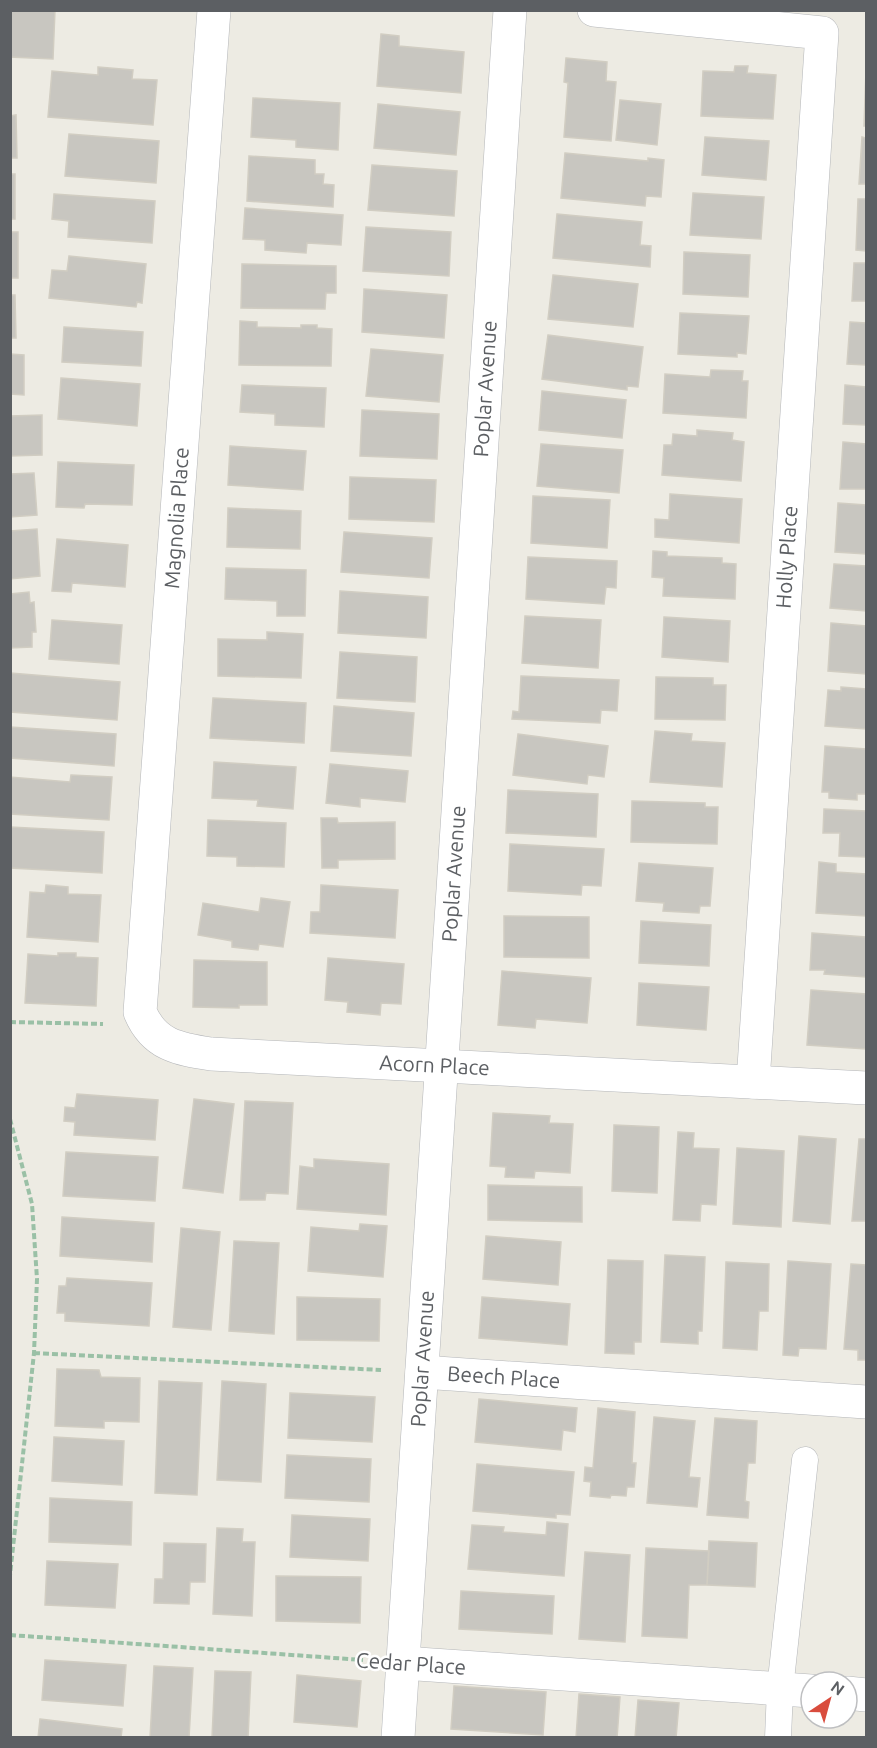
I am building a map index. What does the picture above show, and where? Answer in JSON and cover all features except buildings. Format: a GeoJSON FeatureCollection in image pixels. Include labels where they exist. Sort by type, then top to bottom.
{"type":"FeatureCollection","features":[{"type":"Feature","properties":{"kind":"street","name":"Magnolia Place"},"geometry":{"type":"LineString","coordinates":[[146,1024],[140,1012],[214,10]]}},
{"type":"Feature","properties":{"kind":"street","name":"Poplar Avenue"},"geometry":{"type":"LineString","coordinates":[[398,1737],[510,10]]}},
{"type":"Feature","properties":{"kind":"street","name":"Holly Place"},"geometry":{"type":"LineString","coordinates":[[594,10],[822,33],[753,1082]]}},
{"type":"Feature","properties":{"kind":"street","name":"Acorn Place"},"geometry":{"type":"LineString","coordinates":[[146,1024],[158,1037],[180,1050],[211,1054],[867,1088]]}},
{"type":"Feature","properties":{"kind":"street","name":"Beech Place"},"geometry":{"type":"LineString","coordinates":[[422,1372],[867,1402]]}},
{"type":"Feature","properties":{"kind":"street","name":"Cedar Place"},"geometry":{"type":"LineString","coordinates":[[403,1663],[795,1690]]}},
{"type":"Feature","properties":{"kind":"lane"},"geometry":{"type":"LineString","coordinates":[[778,1737],[795,1690],[805,1460]]}},
{"type":"Feature","properties":{"kind":"path"},"geometry":{"type":"LineString","coordinates":[[10,1022],[146,1024]]}},
{"type":"Feature","properties":{"kind":"path"},"geometry":{"type":"LineString","coordinates":[[10,1119],[32,1204],[37,1279],[34,1353],[10,1575]]}},
{"type":"Feature","properties":{"kind":"path","name":"Beech Place"},"geometry":{"type":"LineString","coordinates":[[34,1353],[422,1372]]}},
{"type":"Feature","properties":{"kind":"path","name":"Cedar Place"},"geometry":{"type":"LineString","coordinates":[[10,1635],[403,1663]]}}]}
